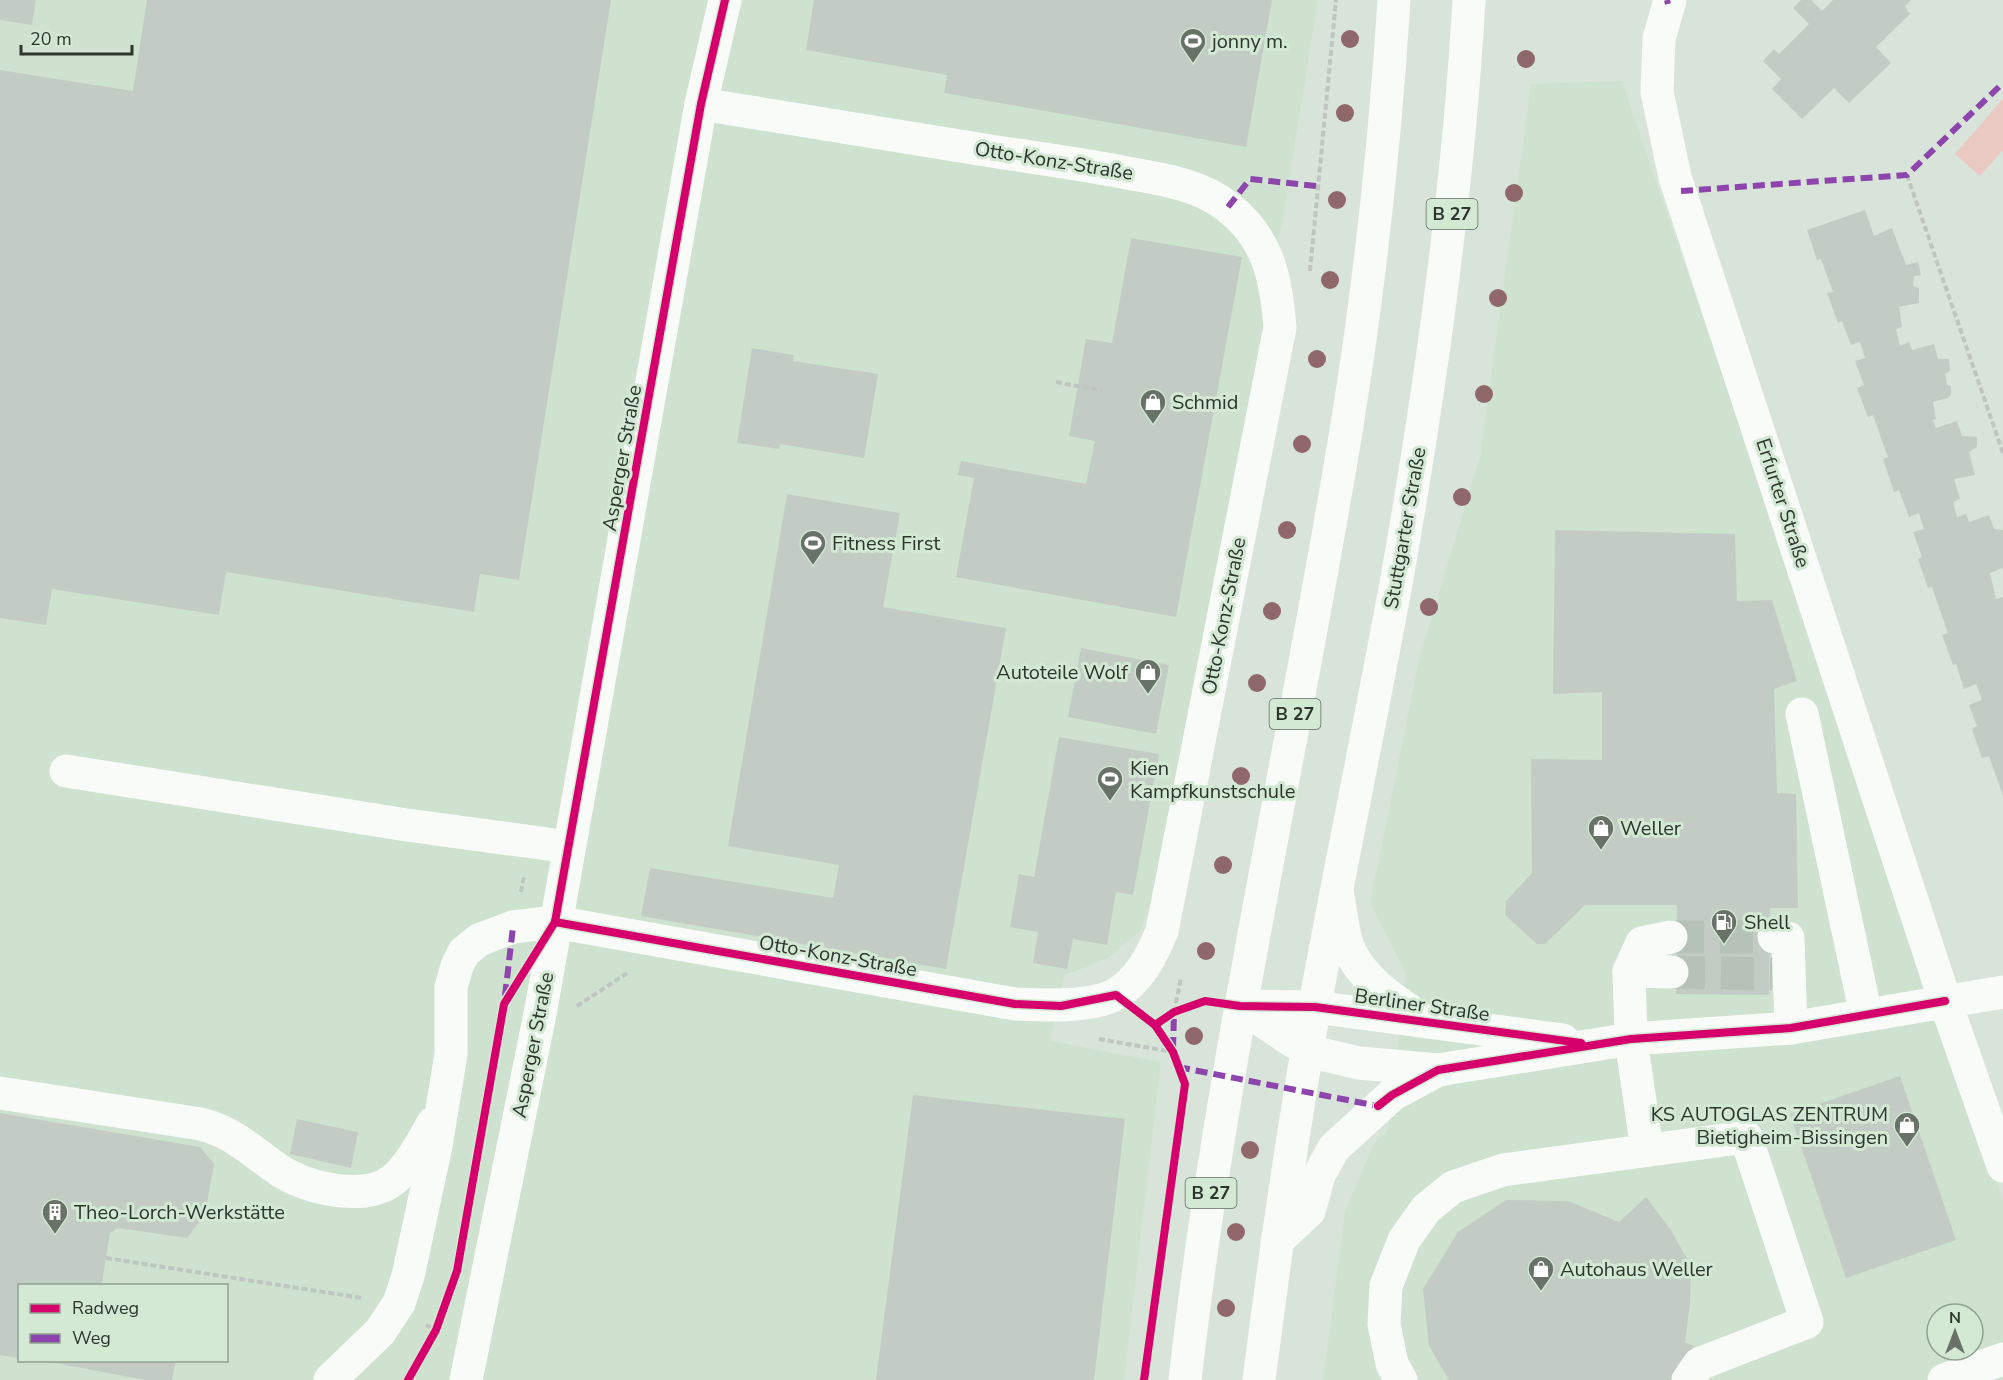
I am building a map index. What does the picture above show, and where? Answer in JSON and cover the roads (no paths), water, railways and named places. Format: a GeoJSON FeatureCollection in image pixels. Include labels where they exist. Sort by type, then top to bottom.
{"type":"FeatureCollection","features":[{"type":"Feature","properties":{"kind":"street","name":"Asperger Straße"},"geometry":{"type":"LineString","coordinates":[[466,1380],[541,1009],[701,104],[725,0]]}},
{"type":"Feature","properties":{"kind":"street","name":"B 27"},"geometry":{"type":"LineString","coordinates":[[1185,1380],[1196,1289],[1240,1006],[1348,422],[1380,187],[1394,0]]}},
{"type":"Feature","properties":{"kind":"street","name":"Stuttgarter Straße"},"geometry":{"type":"LineString","coordinates":[[1308,1051],[1399,567],[1438,325],[1460,131],[1469,0]]}},
{"type":"Feature","properties":{"kind":"street","name":"Erfurter Straße"},"geometry":{"type":"LineString","coordinates":[[1670,0],[1659,39],[1657,92],[1675,177],[1945,1001],[2003,1166]]}},
{"type":"Feature","properties":{"kind":"street","name":"Otto-Konz-Straße"},"geometry":{"type":"LineString","coordinates":[[330,1380],[380,1332],[399,1303],[415,1249],[442,1109],[451,1054],[451,987],[464,952],[479,940],[513,927],[555,922],[1015,1004],[1061,1006],[1116,994],[1133,981],[1153,953],[1162,931],[1280,327],[1276,284],[1270,263],[1260,243],[1228,207],[1204,192],[1182,183],[701,104]]}},
{"type":"Feature","properties":{"kind":"street"},"geometry":{"type":"LineString","coordinates":[[1802,714],[1866,1015]]}},
{"type":"Feature","properties":{"kind":"street"},"geometry":{"type":"LineString","coordinates":[[66,771],[407,825],[569,847]]}},
{"type":"Feature","properties":{"kind":"street","name":"Berliner Straße"},"geometry":{"type":"LineString","coordinates":[[1337,892],[1348,946],[1362,971],[1386,994],[1427,1022]]}},
{"type":"Feature","properties":{"kind":"street"},"geometry":{"type":"LineString","coordinates":[[1647,1150],[1631,1040],[1629,971],[1642,943],[1671,937]]}},
{"type":"Feature","properties":{"kind":"street"},"geometry":{"type":"LineString","coordinates":[[1774,937],[1788,938],[1781,974],[1791,1028]]}},
{"type":"Feature","properties":{"kind":"street"},"geometry":{"type":"LineString","coordinates":[[1629,971],[1672,972]]}},
{"type":"Feature","properties":{"kind":"street","name":"Berliner Straße"},"geometry":{"type":"LineString","coordinates":[[1240,1006],[1308,1051],[1359,1063],[1438,1070],[1631,1040],[1791,1028],[2003,992]]}},
{"type":"Feature","properties":{"kind":"street","name":"Berliner Straße"},"geometry":{"type":"LineString","coordinates":[[1240,1006],[1315,1007],[1599,1045]]}},
{"type":"Feature","properties":{"kind":"street","name":"B 27"},"geometry":{"type":"LineString","coordinates":[[1259,1380],[1277,1241],[1308,1051]]}},
{"type":"Feature","properties":{"kind":"street","name":"Berliner Straße"},"geometry":{"type":"LineString","coordinates":[[1277,1241],[1309,1211],[1319,1175],[1334,1148],[1392,1095],[1438,1070]]}},
{"type":"Feature","properties":{"kind":"street"},"geometry":{"type":"LineString","coordinates":[[0,1093],[189,1122],[219,1129],[241,1140],[280,1171],[303,1183],[338,1191],[374,1190],[394,1180],[415,1154],[442,1109]]}},
{"type":"Feature","properties":{"kind":"street"},"geometry":{"type":"LineString","coordinates":[[1401,1380],[1392,1364],[1384,1324],[1386,1286],[1404,1240],[1426,1209],[1453,1187],[1503,1170],[1746,1137],[1807,1322],[1699,1364],[1688,1380]]}},
{"type":"Feature","properties":{"kind":"street"},"geometry":{"type":"LineString","coordinates":[[1944,1380],[2003,1359]]}},
{"type":"Feature","properties":{"kind":"tunnel"},"geometry":{"type":"LineString","coordinates":[[1671,937],[1774,937]]}},
{"type":"Feature","properties":{"kind":"tunnel"},"geometry":{"type":"LineString","coordinates":[[1672,972],[1772,974]]}},
{"type":"Feature","properties":{"kind":"place","name":"jonny m."},"geometry":{"type":"Point","coordinates":[1193,64]}},
{"type":"Feature","properties":{"kind":"place","name":"Schmid"},"geometry":{"type":"Point","coordinates":[1153,425]}},
{"type":"Feature","properties":{"kind":"place","name":"Fitness First"},"geometry":{"type":"Point","coordinates":[813,566]}},
{"type":"Feature","properties":{"kind":"place","name":"Autoteile Wolf"},"geometry":{"type":"Point","coordinates":[1148,695]}},
{"type":"Feature","properties":{"kind":"place","name":"Kien Kampfkunstschule"},"geometry":{"type":"Point","coordinates":[1110,802]}},
{"type":"Feature","properties":{"kind":"place","name":"Weller"},"geometry":{"type":"Point","coordinates":[1601,851]}},
{"type":"Feature","properties":{"kind":"place","name":"Shell"},"geometry":{"type":"Point","coordinates":[1724,945]}},
{"type":"Feature","properties":{"kind":"place","name":"KS AUTOGLAS ZENTRUM Bietigheim-Bissingen"},"geometry":{"type":"Point","coordinates":[1907,1148]}},
{"type":"Feature","properties":{"kind":"place","name":"Theo-Lorch-Werkstätte"},"geometry":{"type":"Point","coordinates":[55,1235]}},
{"type":"Feature","properties":{"kind":"place","name":"Autohaus Weller"},"geometry":{"type":"Point","coordinates":[1541,1292]}}]}
